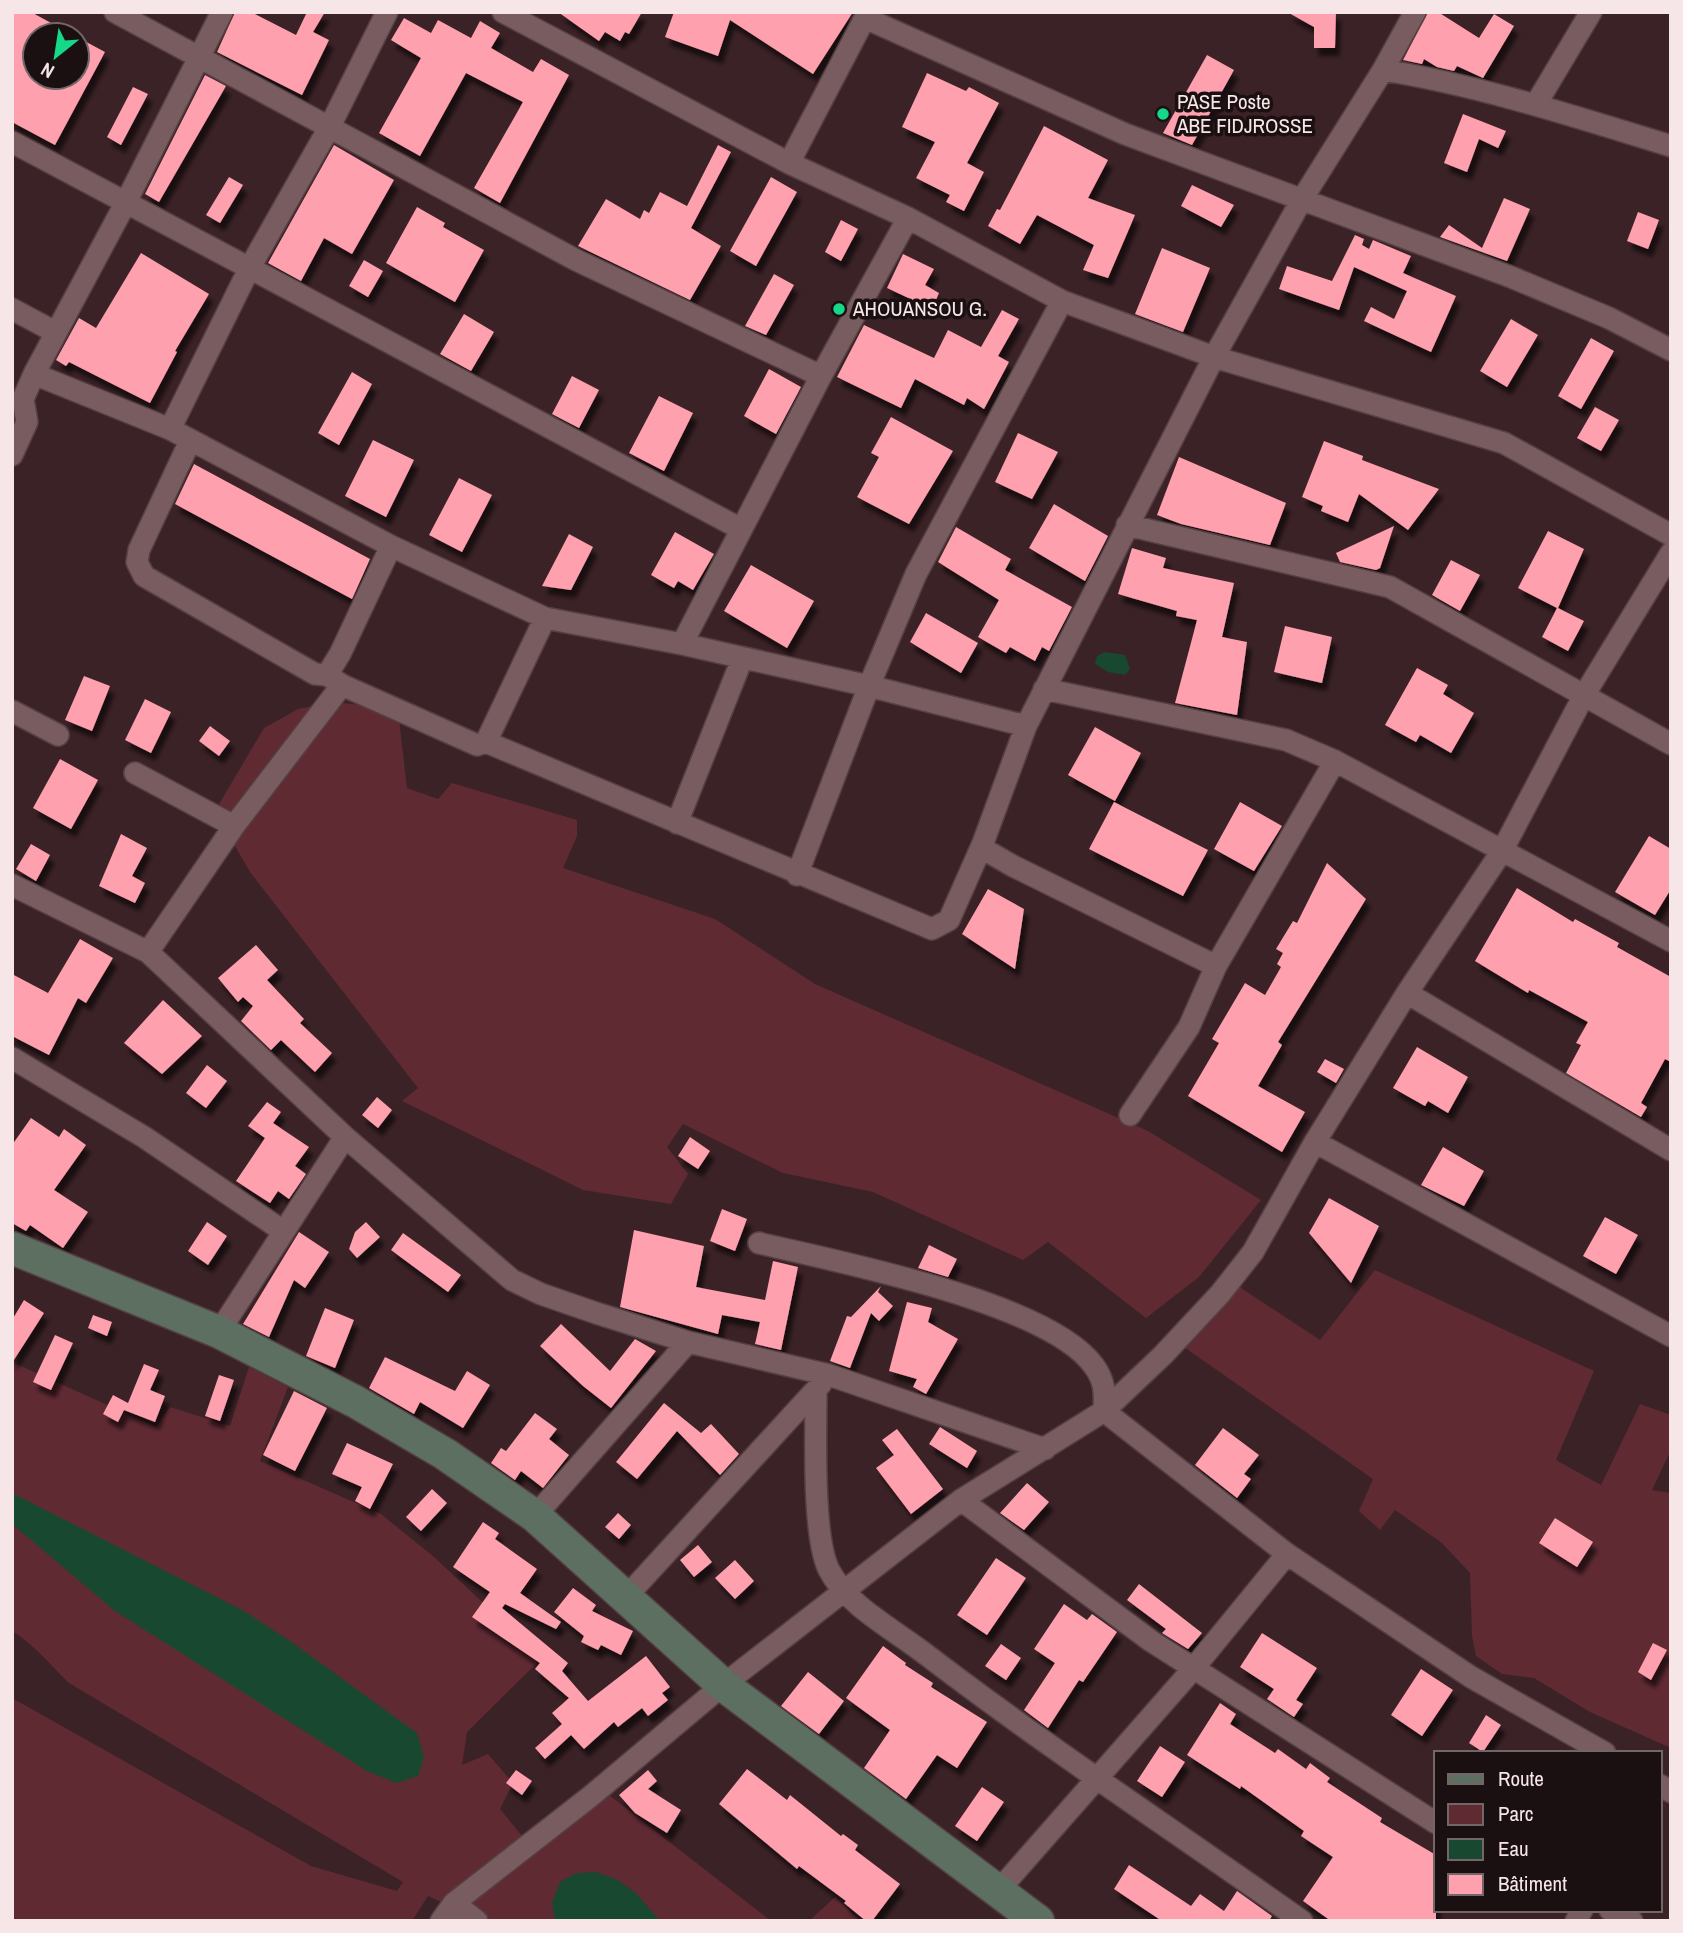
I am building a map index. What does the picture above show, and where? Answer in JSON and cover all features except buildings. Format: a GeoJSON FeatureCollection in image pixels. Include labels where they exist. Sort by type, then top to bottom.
{"type":"FeatureCollection","features":[{"type":"Feature","properties":{"kind":"street"},"geometry":{"type":"LineString","coordinates":[[115,12],[576,260],[821,376]]}},
{"type":"Feature","properties":{"kind":"street"},"geometry":{"type":"LineString","coordinates":[[12,455],[27,422],[18,397],[34,374],[125,204],[222,12]]}},
{"type":"Feature","properties":{"kind":"street"},"geometry":{"type":"LineString","coordinates":[[170,429],[249,269],[330,126],[387,12]]}},
{"type":"Feature","properties":{"kind":"street"},"geometry":{"type":"LineString","coordinates":[[503,12],[789,163],[908,218],[1062,301],[1214,357],[1504,443],[1671,535]]}},
{"type":"Feature","properties":{"kind":"street"},"geometry":{"type":"LineString","coordinates":[[190,441],[139,550],[137,562],[144,576],[315,674],[334,680],[477,745],[486,742],[797,875],[932,929],[949,920],[983,843],[1026,726],[1214,357],[1301,201],[1383,71],[1415,12]]}},
{"type":"Feature","properties":{"kind":"street"},"geometry":{"type":"LineString","coordinates":[[1536,104],[1591,12]]}},
{"type":"Feature","properties":{"kind":"street"},"geometry":{"type":"LineString","coordinates":[[789,163],[866,15],[1125,134],[1511,277],[1609,318],[1671,350]]}},
{"type":"Feature","properties":{"kind":"street"},"geometry":{"type":"LineString","coordinates":[[1383,71],[1429,77],[1536,104],[1671,146]]}},
{"type":"Feature","properties":{"kind":"street"},"geometry":{"type":"LineString","coordinates":[[12,142],[741,528]]}},
{"type":"Feature","properties":{"kind":"street"},"geometry":{"type":"LineString","coordinates":[[682,644],[821,376],[908,218]]}},
{"type":"Feature","properties":{"kind":"street"},"geometry":{"type":"LineString","coordinates":[[797,875],[915,574],[1062,301]]}},
{"type":"Feature","properties":{"kind":"street"},"geometry":{"type":"LineString","coordinates":[[12,309],[55,332]]}},
{"type":"Feature","properties":{"kind":"street"},"geometry":{"type":"LineString","coordinates":[[34,374],[170,429],[391,546],[545,618],[682,644],[869,686],[1026,726]]}},
{"type":"Feature","properties":{"kind":"street"},"geometry":{"type":"LineString","coordinates":[[1127,525],[1390,587],[1671,744]]}},
{"type":"Feature","properties":{"kind":"street"},"geometry":{"type":"LineString","coordinates":[[148,952],[334,680],[340,654],[391,546]]}},
{"type":"Feature","properties":{"kind":"street"},"geometry":{"type":"LineString","coordinates":[[441,1921],[454,1903],[591,1796],[723,1685],[961,1500],[1104,1411],[1163,1355],[1220,1294],[1253,1252],[1315,1142],[1407,993],[1502,851],[1583,697],[1671,553]]}},
{"type":"Feature","properties":{"kind":"street"},"geometry":{"type":"LineString","coordinates":[[486,742],[545,618]]}},
{"type":"Feature","properties":{"kind":"street"},"geometry":{"type":"LineString","coordinates":[[677,823],[742,659]]}},
{"type":"Feature","properties":{"kind":"street"},"geometry":{"type":"LineString","coordinates":[[1044,689],[1286,740],[1335,761],[1671,941]]}},
{"type":"Feature","properties":{"kind":"street"},"geometry":{"type":"LineString","coordinates":[[12,711],[58,735]]}},
{"type":"Feature","properties":{"kind":"street"},"geometry":{"type":"LineString","coordinates":[[1130,1115],[1188,1027],[1216,967],[1335,761]]}},
{"type":"Feature","properties":{"kind":"street"},"geometry":{"type":"LineString","coordinates":[[135,774],[234,826]]}},
{"type":"Feature","properties":{"kind":"street"},"geometry":{"type":"LineString","coordinates":[[983,843],[987,851],[1013,866],[1216,967]]}},
{"type":"Feature","properties":{"kind":"street"},"geometry":{"type":"LineString","coordinates":[[12,886],[148,952],[345,1137],[512,1280],[541,1294],[688,1342],[1045,1448]]}},
{"type":"Feature","properties":{"kind":"street"},"geometry":{"type":"LineString","coordinates":[[1407,993],[1671,1150]]}},
{"type":"Feature","properties":{"kind":"street"},"geometry":{"type":"LineString","coordinates":[[12,1058],[144,1137],[283,1231]]}},
{"type":"Feature","properties":{"kind":"street"},"geometry":{"type":"LineString","coordinates":[[219,1332],[345,1137]]}},
{"type":"Feature","properties":{"kind":"street"},"geometry":{"type":"LineString","coordinates":[[1315,1142],[1671,1336]]}},
{"type":"Feature","properties":{"kind":"street"},"geometry":{"type":"LineString","coordinates":[[760,1243],[891,1274],[1013,1312],[1039,1324],[1071,1343],[1094,1365],[1106,1387],[1104,1411]]}},
{"type":"Feature","properties":{"kind":"street"},"geometry":{"type":"LineString","coordinates":[[12,1248],[219,1332],[356,1402],[445,1454],[535,1516],[723,1685],[1038,1921]]}},
{"type":"Feature","properties":{"kind":"street"},"geometry":{"type":"LineString","coordinates":[[535,1516],[688,1342]]}},
{"type":"Feature","properties":{"kind":"street"},"geometry":{"type":"LineString","coordinates":[[822,1382],[816,1466],[823,1552],[828,1567],[844,1592],[953,1676],[1302,1921]]}},
{"type":"Feature","properties":{"kind":"street"},"geometry":{"type":"LineString","coordinates":[[626,1597],[822,1382]]}},
{"type":"Feature","properties":{"kind":"street"},"geometry":{"type":"LineString","coordinates":[[1104,1411],[1287,1554],[1471,1677],[1601,1751]]}},
{"type":"Feature","properties":{"kind":"street"},"geometry":{"type":"LineString","coordinates":[[961,1500],[1193,1669],[1434,1822]]}},
{"type":"Feature","properties":{"kind":"street"},"geometry":{"type":"LineString","coordinates":[[999,1890],[1193,1669],[1287,1554]]}},
{"type":"Feature","properties":{"kind":"street"},"geometry":{"type":"LineString","coordinates":[[454,1903],[478,1921]]}},
{"type":"Feature","properties":{"kind":"street"},"geometry":{"type":"LineString","coordinates":[[1615,1912],[1632,1921]]}},
{"type":"Feature","properties":{"kind":"green space"},"geometry":{"type":"Polygon","coordinates":[[[328,703],[365,706],[399,720],[407,788],[438,799],[452,783],[577,820],[577,836],[563,868],[715,919],[815,984],[1148,1131],[1261,1200],[1199,1277],[1146,1318],[1048,1242],[1023,1260],[873,1192],[783,1173],[683,1124],[667,1147],[688,1174],[671,1204],[583,1190],[402,1101],[418,1088],[250,872],[215,811],[264,728],[298,709],[328,703]]]}},
{"type":"Feature","properties":{"kind":"green space"},"geometry":{"type":"Polygon","coordinates":[[[1375,1270],[1594,1371],[1556,1460],[1601,1485],[1640,1404],[1671,1415],[1671,1450],[1652,1490],[1671,1493],[1671,1748],[1590,1712],[1534,1678],[1502,1674],[1476,1656],[1472,1636],[1470,1573],[1442,1543],[1395,1510],[1380,1530],[1359,1511],[1373,1479],[1181,1345],[1235,1284],[1320,1340],[1375,1270]]]}},
{"type":"Feature","properties":{"kind":"green space"},"geometry":{"type":"Polygon","coordinates":[[[12,1362],[156,1427],[170,1407],[230,1426],[249,1367],[288,1387],[260,1461],[381,1514],[434,1557],[542,1658],[467,1732],[462,1765],[488,1754],[513,1783],[500,1809],[531,1847],[600,1788],[771,1921],[483,1921],[428,1896],[412,1921],[12,1921],[12,1698],[311,1866],[397,1891],[403,1882],[69,1683],[35,1649],[12,1631],[12,1362]]]}},
{"type":"Feature","properties":{"kind":"green space"},"geometry":{"type":"Polygon","coordinates":[[[835,1897],[860,1921],[809,1921],[835,1897]]]}},
{"type":"Feature","properties":{"kind":"water"},"geometry":{"type":"Polygon","coordinates":[[[1105,652],[1125,655],[1130,669],[1125,675],[1108,672],[1095,664],[1097,656],[1105,652]]]}},
{"type":"Feature","properties":{"kind":"water"},"geometry":{"type":"Polygon","coordinates":[[[12,1493],[244,1611],[293,1643],[417,1733],[424,1757],[418,1776],[397,1783],[367,1771],[115,1611],[12,1524],[12,1493]]]}},
{"type":"Feature","properties":{"kind":"water"},"geometry":{"type":"Polygon","coordinates":[[[596,1872],[618,1880],[637,1894],[660,1921],[555,1921],[552,1903],[560,1882],[576,1873],[596,1872]]]}},
{"type":"Feature","properties":{"kind":"place","name":"PASE Poste ABE FIDJROSSE"},"geometry":{"type":"Point","coordinates":[1163,114]}},
{"type":"Feature","properties":{"kind":"place","name":"AHOUANSOU G."},"geometry":{"type":"Point","coordinates":[839,309]}}]}
